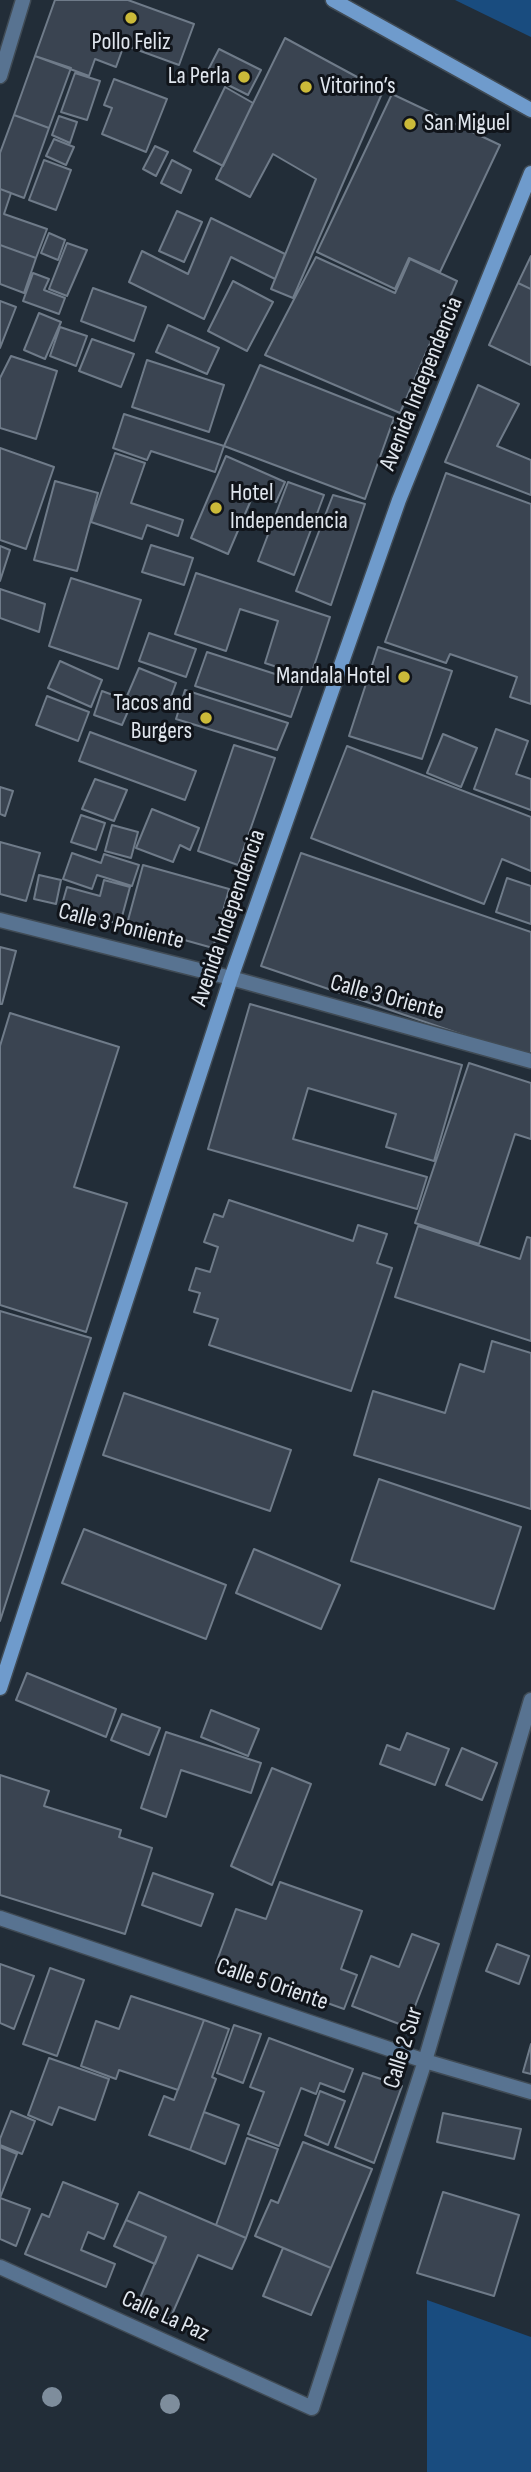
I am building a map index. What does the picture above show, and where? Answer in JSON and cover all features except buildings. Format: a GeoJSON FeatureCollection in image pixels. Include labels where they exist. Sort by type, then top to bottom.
{"type":"FeatureCollection","features":[{"type":"Feature","properties":{"kind":"main road"},"geometry":{"type":"LineString","coordinates":[[333,0],[531,110]]}},
{"type":"Feature","properties":{"kind":"main road","name":"Avenida Independencia"},"geometry":{"type":"LineString","coordinates":[[0,1688],[231,978],[399,500],[531,173]]}},
{"type":"Feature","properties":{"kind":"street"},"geometry":{"type":"LineString","coordinates":[[0,76],[23,0]]}},
{"type":"Feature","properties":{"kind":"street","name":"Calle 3 Poniente"},"geometry":{"type":"LineString","coordinates":[[0,920],[231,978]]}},
{"type":"Feature","properties":{"kind":"street","name":"Calle 3 Oriente"},"geometry":{"type":"LineString","coordinates":[[231,978],[531,1061]]}},
{"type":"Feature","properties":{"kind":"street","name":"Calle 2 Sur"},"geometry":{"type":"LineString","coordinates":[[312,2408],[425,2061],[531,1700]]}},
{"type":"Feature","properties":{"kind":"street","name":"Calle 5 Oriente"},"geometry":{"type":"LineString","coordinates":[[0,1918],[425,2061],[531,2092]]}},
{"type":"Feature","properties":{"kind":"street","name":"Calle La Paz"},"geometry":{"type":"LineString","coordinates":[[0,2267],[312,2408]]}},
{"type":"Feature","properties":{"kind":"shaded area"},"geometry":{"type":"Polygon","coordinates":[[[455,0],[531,0],[531,37],[455,0]]]}},
{"type":"Feature","properties":{"kind":"shaded area"},"geometry":{"type":"Polygon","coordinates":[[[427,2300],[531,2337],[531,2472],[427,2472],[427,2300]]]}},
{"type":"Feature","properties":{"kind":"place","name":"Pollo Feliz"},"geometry":{"type":"Point","coordinates":[131,18]}},
{"type":"Feature","properties":{"kind":"place","name":"La Perla"},"geometry":{"type":"Point","coordinates":[244,77]}},
{"type":"Feature","properties":{"kind":"place","name":"Vitorino’s"},"geometry":{"type":"Point","coordinates":[306,87]}},
{"type":"Feature","properties":{"kind":"place","name":"San Miguel"},"geometry":{"type":"Point","coordinates":[410,124]}},
{"type":"Feature","properties":{"kind":"place","name":"Hotel Independencia"},"geometry":{"type":"Point","coordinates":[216,508]}},
{"type":"Feature","properties":{"kind":"place","name":"Mandala Hotel"},"geometry":{"type":"Point","coordinates":[404,677]}},
{"type":"Feature","properties":{"kind":"place","name":"Tacos and Burgers"},"geometry":{"type":"Point","coordinates":[206,718]}}]}
